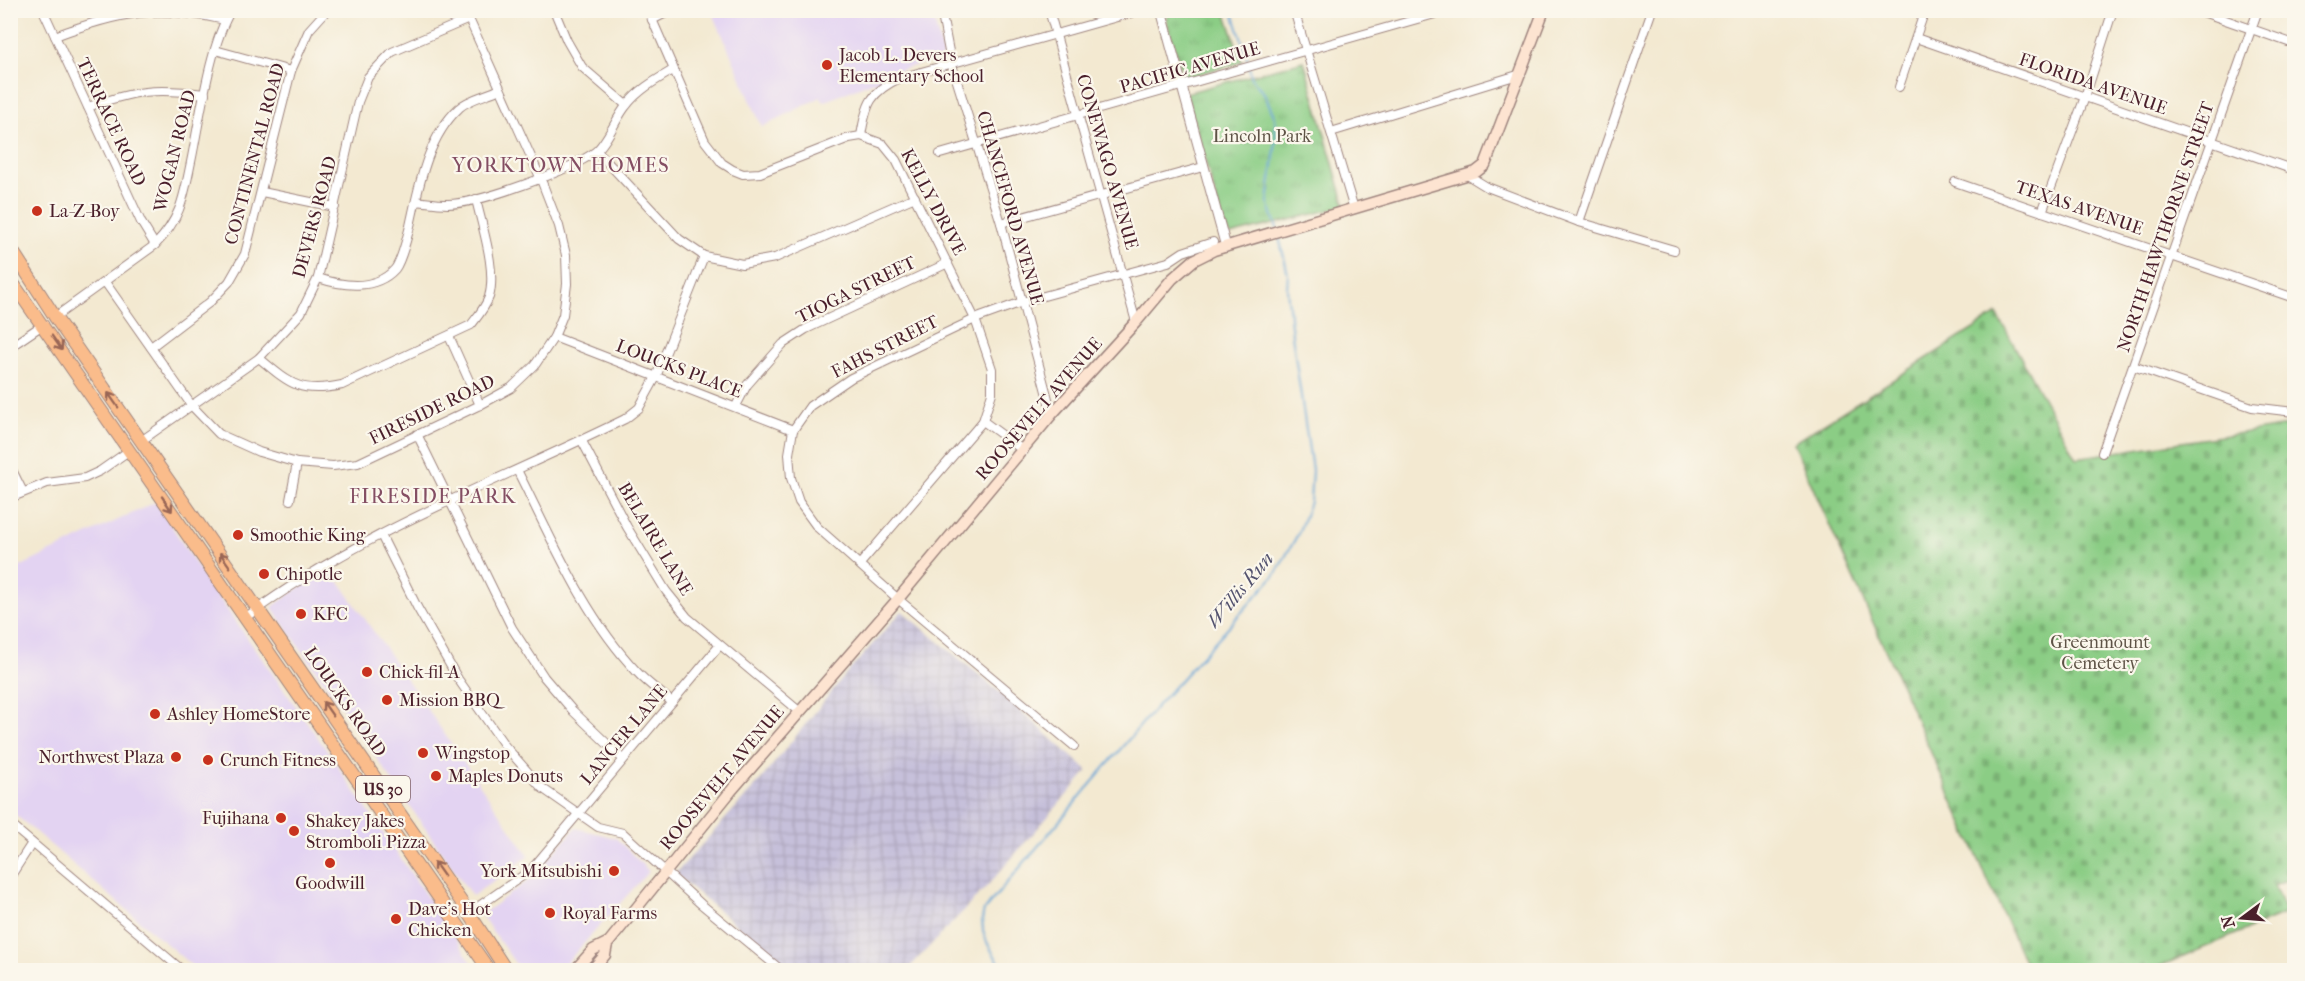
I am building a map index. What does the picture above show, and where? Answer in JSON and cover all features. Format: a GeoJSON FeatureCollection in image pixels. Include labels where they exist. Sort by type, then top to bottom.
{"type":"FeatureCollection","features":[{"type":"Feature","properties":{"kind":"highway","name":"LOUCKS ROAD"},"geometry":{"type":"LineString","coordinates":[[10,247],[55,317],[469,913],[506,970]]}},
{"type":"Feature","properties":{"kind":"highway","name":"LOUCKS ROAD"},"geometry":{"type":"LineString","coordinates":[[10,279],[44,324],[489,970]]}},
{"type":"Feature","properties":{"kind":"main road"},"geometry":{"type":"LineString","coordinates":[[1469,176],[1485,165],[1544,10]]}},
{"type":"Feature","properties":{"kind":"main road","name":"ROOSEVELT AVENUE"},"geometry":{"type":"LineString","coordinates":[[575,970],[593,950],[607,944],[730,791],[898,599],[1053,414],[1172,279],[1194,260],[1226,247],[1469,176]]}},
{"type":"Feature","properties":{"kind":"main road","name":"ROOSEVELT AVENUE"},"geometry":{"type":"LineString","coordinates":[[592,970],[605,955],[607,944]]}},
{"type":"Feature","properties":{"kind":"street","name":"TERRACE ROAD"},"geometry":{"type":"LineString","coordinates":[[43,10],[141,222],[156,245]]}},
{"type":"Feature","properties":{"kind":"street","name":"WOGAN ROAD"},"geometry":{"type":"LineString","coordinates":[[55,317],[156,245],[170,231],[183,198],[215,50],[225,20],[231,10]]}},
{"type":"Feature","properties":{"kind":"street","name":"CONTINENTAL ROAD"},"geometry":{"type":"LineString","coordinates":[[151,347],[210,302],[229,282],[245,254],[291,71],[309,30],[327,10]]}},
{"type":"Feature","properties":{"kind":"street","name":"FIRESIDE ROAD"},"geometry":{"type":"LineString","coordinates":[[105,282],[192,406],[219,434],[259,452],[297,463],[333,466],[358,463],[511,388],[534,365],[554,337],[563,315],[567,284],[566,255],[559,226],[540,177],[465,10]]}},
{"type":"Feature","properties":{"kind":"street"},"geometry":{"type":"LineString","coordinates":[[554,10],[567,41],[582,67],[626,105]]}},
{"type":"Feature","properties":{"kind":"street"},"geometry":{"type":"LineString","coordinates":[[648,10],[673,70],[712,152],[722,163],[743,174],[760,173],[849,138],[861,136],[864,113],[877,91],[900,78],[1142,10]]}},
{"type":"Feature","properties":{"kind":"street"},"geometry":{"type":"LineString","coordinates":[[652,20],[672,10]]}},
{"type":"Feature","properties":{"kind":"street","name":"CHANCEFORD AVENUE"},"geometry":{"type":"LineString","coordinates":[[941,10],[951,62],[1001,223],[1053,414]]}},
{"type":"Feature","properties":{"kind":"street","name":"CONEWAGO AVENUE"},"geometry":{"type":"LineString","coordinates":[[1049,10],[1136,322]]}},
{"type":"Feature","properties":{"kind":"street"},"geometry":{"type":"LineString","coordinates":[[1161,10],[1226,247]]}},
{"type":"Feature","properties":{"kind":"street"},"geometry":{"type":"LineString","coordinates":[[1294,10],[1354,209]]}},
{"type":"Feature","properties":{"kind":"street","name":"PACIFIC AVENUE"},"geometry":{"type":"LineString","coordinates":[[940,154],[1449,10]]}},
{"type":"Feature","properties":{"kind":"street"},"geometry":{"type":"LineString","coordinates":[[1579,222],[1652,10]]}},
{"type":"Feature","properties":{"kind":"street"},"geometry":{"type":"LineString","coordinates":[[1899,87],[1925,10]]}},
{"type":"Feature","properties":{"kind":"street"},"geometry":{"type":"LineString","coordinates":[[2042,212],[2085,97],[2113,10]]}},
{"type":"Feature","properties":{"kind":"street"},"geometry":{"type":"LineString","coordinates":[[2197,10],[2295,44]]}},
{"type":"Feature","properties":{"kind":"street","name":"NORTH HAWTHORNE STREET"},"geometry":{"type":"LineString","coordinates":[[2102,453],[2258,10]]}},
{"type":"Feature","properties":{"kind":"street"},"geometry":{"type":"LineString","coordinates":[[55,36],[121,14],[178,11],[225,20]]}},
{"type":"Feature","properties":{"kind":"street","name":"DEVERS ROAD"},"geometry":{"type":"LineString","coordinates":[[141,441],[259,358],[301,313],[318,278],[358,102],[369,77],[392,52],[469,19]]}},
{"type":"Feature","properties":{"kind":"street","name":"FLORIDA AVENUE"},"geometry":{"type":"LineString","coordinates":[[1916,38],[2295,170]]}},
{"type":"Feature","properties":{"kind":"street"},"geometry":{"type":"LineString","coordinates":[[215,50],[291,71]]}},
{"type":"Feature","properties":{"kind":"street"},"geometry":{"type":"LineString","coordinates":[[416,201],[450,204],[476,199],[508,190],[597,151],[626,105],[646,86],[673,70]]}},
{"type":"Feature","properties":{"kind":"street"},"geometry":{"type":"LineString","coordinates":[[1331,132],[1521,74]]}},
{"type":"Feature","properties":{"kind":"street"},"geometry":{"type":"LineString","coordinates":[[88,107],[122,95],[147,91],[166,90],[205,94]]}},
{"type":"Feature","properties":{"kind":"street"},"geometry":{"type":"LineString","coordinates":[[318,278],[337,284],[358,286],[380,280],[396,268],[407,238],[421,177],[436,141],[460,107],[500,90]]}},
{"type":"Feature","properties":{"kind":"street","name":"KELLY DRIVE"},"geometry":{"type":"LineString","coordinates":[[860,564],[983,421],[992,393],[992,369],[975,319],[915,197],[896,160],[883,144],[861,136]]}},
{"type":"Feature","properties":{"kind":"street"},"geometry":{"type":"LineString","coordinates":[[597,151],[679,239],[704,256],[742,264],[775,258],[915,197]]}},
{"type":"Feature","properties":{"kind":"street"},"geometry":{"type":"LineString","coordinates":[[1001,223],[1203,167]]}},
{"type":"Feature","properties":{"kind":"street"},"geometry":{"type":"LineString","coordinates":[[1469,176],[1487,188],[1579,222],[1674,250]]}},
{"type":"Feature","properties":{"kind":"street","name":"TEXAS AVENUE"},"geometry":{"type":"LineString","coordinates":[[1955,182],[2295,298]]}},
{"type":"Feature","properties":{"kind":"street"},"geometry":{"type":"LineString","coordinates":[[262,192],[335,207]]}},
{"type":"Feature","properties":{"kind":"street"},"geometry":{"type":"LineString","coordinates":[[259,358],[285,379],[308,389],[325,389],[342,385],[471,324],[484,308],[492,275],[476,199]]}},
{"type":"Feature","properties":{"kind":"street","name":"FAHS STREET"},"geometry":{"type":"LineString","coordinates":[[1074,746],[898,599],[817,527],[799,502],[791,478],[789,454],[793,430],[810,406],[851,378],[975,319],[1022,302],[1168,262],[1183,252],[1213,242]]}},
{"type":"Feature","properties":{"kind":"street"},"geometry":{"type":"LineString","coordinates":[[245,618],[324,564],[582,441],[625,419],[639,408],[656,377],[704,256]]}},
{"type":"Feature","properties":{"kind":"street","name":"TIOGA STREET"},"geometry":{"type":"LineString","coordinates":[[736,406],[747,385],[783,344],[806,329],[948,263]]}},
{"type":"Feature","properties":{"kind":"street"},"geometry":{"type":"LineString","coordinates":[[10,346],[44,324]]}},
{"type":"Feature","properties":{"kind":"street"},"geometry":{"type":"LineString","coordinates":[[449,336],[480,405]]}},
{"type":"Feature","properties":{"kind":"street","name":"LOUCKS PLACE"},"geometry":{"type":"LineString","coordinates":[[554,337],[793,430]]}},
{"type":"Feature","properties":{"kind":"street"},"geometry":{"type":"LineString","coordinates":[[2133,366],[2252,406],[2295,412]]}},
{"type":"Feature","properties":{"kind":"street"},"geometry":{"type":"LineString","coordinates":[[983,421],[1024,451]]}},
{"type":"Feature","properties":{"kind":"street"},"geometry":{"type":"LineString","coordinates":[[417,434],[512,628],[544,677],[573,711],[623,759]]}},
{"type":"Feature","properties":{"kind":"street","name":"BELAIRE LANE"},"geometry":{"type":"LineString","coordinates":[[582,441],[627,527],[666,591],[687,617],[799,711]]}},
{"type":"Feature","properties":{"kind":"street"},"geometry":{"type":"LineString","coordinates":[[10,498],[47,483],[85,478],[100,471],[130,450]]}},
{"type":"Feature","properties":{"kind":"street"},"geometry":{"type":"LineString","coordinates":[[290,500],[297,463]]}},
{"type":"Feature","properties":{"kind":"street"},"geometry":{"type":"LineString","coordinates":[[10,466],[23,492]]}},
{"type":"Feature","properties":{"kind":"street"},"geometry":{"type":"LineString","coordinates":[[517,470],[576,586],[608,636],[637,673],[672,702]]}},
{"type":"Feature","properties":{"kind":"street"},"geometry":{"type":"LineString","coordinates":[[381,535],[417,607],[452,669],[505,746],[542,788],[598,827],[623,833],[782,970]]}},
{"type":"Feature","properties":{"kind":"street","name":"LANCER LANE"},"geometry":{"type":"LineString","coordinates":[[469,913],[531,870],[720,645]]}},
{"type":"Feature","properties":{"kind":"street"},"geometry":{"type":"LineString","coordinates":[[10,824],[182,970]]}},
{"type":"Feature","properties":{"kind":"street"},"geometry":{"type":"LineString","coordinates":[[10,877],[32,843]]}},
{"type":"Feature","properties":{"kind":"shaded area","name":"Jacob L. Devers Elementary School"},"geometry":{"type":"Polygon","coordinates":[[[712,11],[932,11],[943,57],[894,72],[875,83],[874,81],[823,102],[821,97],[762,127],[712,11]]]}},
{"type":"Feature","properties":{"kind":"shaded area"},"geometry":{"type":"Polygon","coordinates":[[[156,502],[204,577],[321,742],[477,970],[197,970],[11,811],[11,571],[156,502]]]}},
{"type":"Feature","properties":{"kind":"shaded area"},"geometry":{"type":"Polygon","coordinates":[[[329,567],[529,856],[472,896],[272,607],[329,567]]]}},
{"type":"Feature","properties":{"kind":"shaded area"},"geometry":{"type":"Polygon","coordinates":[[[902,611],[1009,700],[1088,771],[989,884],[907,970],[790,970],[675,874],[759,782],[841,680],[902,611]]]}},
{"type":"Feature","properties":{"kind":"shaded area"},"geometry":{"type":"Polygon","coordinates":[[[576,828],[616,838],[649,871],[560,970],[520,970],[481,915],[529,880],[576,828]]]}},
{"type":"Feature","properties":{"kind":"green space"},"geometry":{"type":"Polygon","coordinates":[[[1225,11],[1242,62],[1184,78],[1166,19],[1168,13],[1225,11]]]}},
{"type":"Feature","properties":{"kind":"green space","name":"Lincoln Park"},"geometry":{"type":"Polygon","coordinates":[[[1304,61],[1345,206],[1230,235],[1224,226],[1186,93],[1304,61]]]}},
{"type":"Feature","properties":{"kind":"green space","name":"Greenmount Cemetery"},"geometry":{"type":"Polygon","coordinates":[[[1997,314],[2076,458],[2294,425],[2294,877],[2274,886],[2286,913],[2151,970],[2028,970],[1793,443],[1997,314]]]}},
{"type":"Feature","properties":{"kind":"waterway","name":"Willis Run"},"geometry":{"type":"LineString","coordinates":[[1232,10],[1252,79],[1264,93],[1275,118],[1276,141],[1268,202],[1277,228]]}},
{"type":"Feature","properties":{"kind":"waterway","name":"Willis Run"},"geometry":{"type":"LineString","coordinates":[[1004,970],[984,935],[982,927],[984,910],[1157,706],[1275,575],[1298,534],[1310,502],[1312,470],[1292,335],[1287,289],[1288,274],[1278,233]]}},
{"type":"Feature","properties":{"kind":"place","name":"Jacob L. Devers Elementary School"},"geometry":{"type":"Point","coordinates":[827,65]}},
{"type":"Feature","properties":{"kind":"place","name":"La-Z-Boy"},"geometry":{"type":"Point","coordinates":[37,211]}},
{"type":"Feature","properties":{"kind":"place","name":"Smoothie King"},"geometry":{"type":"Point","coordinates":[238,535]}},
{"type":"Feature","properties":{"kind":"place","name":"Chipotle"},"geometry":{"type":"Point","coordinates":[264,574]}},
{"type":"Feature","properties":{"kind":"place","name":"KFC"},"geometry":{"type":"Point","coordinates":[301,614]}},
{"type":"Feature","properties":{"kind":"place","name":"Chick-fil-A"},"geometry":{"type":"Point","coordinates":[367,672]}},
{"type":"Feature","properties":{"kind":"place","name":"Mission BBQ"},"geometry":{"type":"Point","coordinates":[387,700]}},
{"type":"Feature","properties":{"kind":"place","name":"Ashley HomeStore"},"geometry":{"type":"Point","coordinates":[155,714]}},
{"type":"Feature","properties":{"kind":"place","name":"Wingstop"},"geometry":{"type":"Point","coordinates":[423,753]}},
{"type":"Feature","properties":{"kind":"place","name":"Northwest Plaza"},"geometry":{"type":"Point","coordinates":[176,757]}},
{"type":"Feature","properties":{"kind":"place","name":"Crunch Fitness"},"geometry":{"type":"Point","coordinates":[208,760]}},
{"type":"Feature","properties":{"kind":"place","name":"Maples Donuts"},"geometry":{"type":"Point","coordinates":[436,776]}},
{"type":"Feature","properties":{"kind":"place","name":"Fujihana"},"geometry":{"type":"Point","coordinates":[281,818]}},
{"type":"Feature","properties":{"kind":"place","name":"Shakey Jakes Stromboli Pizza"},"geometry":{"type":"Point","coordinates":[294,831]}},
{"type":"Feature","properties":{"kind":"place","name":"Goodwill"},"geometry":{"type":"Point","coordinates":[330,863]}},
{"type":"Feature","properties":{"kind":"place","name":"York Mitsubishi"},"geometry":{"type":"Point","coordinates":[614,871]}},
{"type":"Feature","properties":{"kind":"place","name":"Royal Farms"},"geometry":{"type":"Point","coordinates":[550,913]}},
{"type":"Feature","properties":{"kind":"place","name":"Dave's Hot Chicken"},"geometry":{"type":"Point","coordinates":[396,919]}},
{"type":"Feature","properties":{"kind":"district","name":"YORKTOWN HOMES"},"geometry":{"type":"Point","coordinates":[561,165]}},
{"type":"Feature","properties":{"kind":"district","name":"FIRESIDE PARK"},"geometry":{"type":"Point","coordinates":[433,496]}}]}
